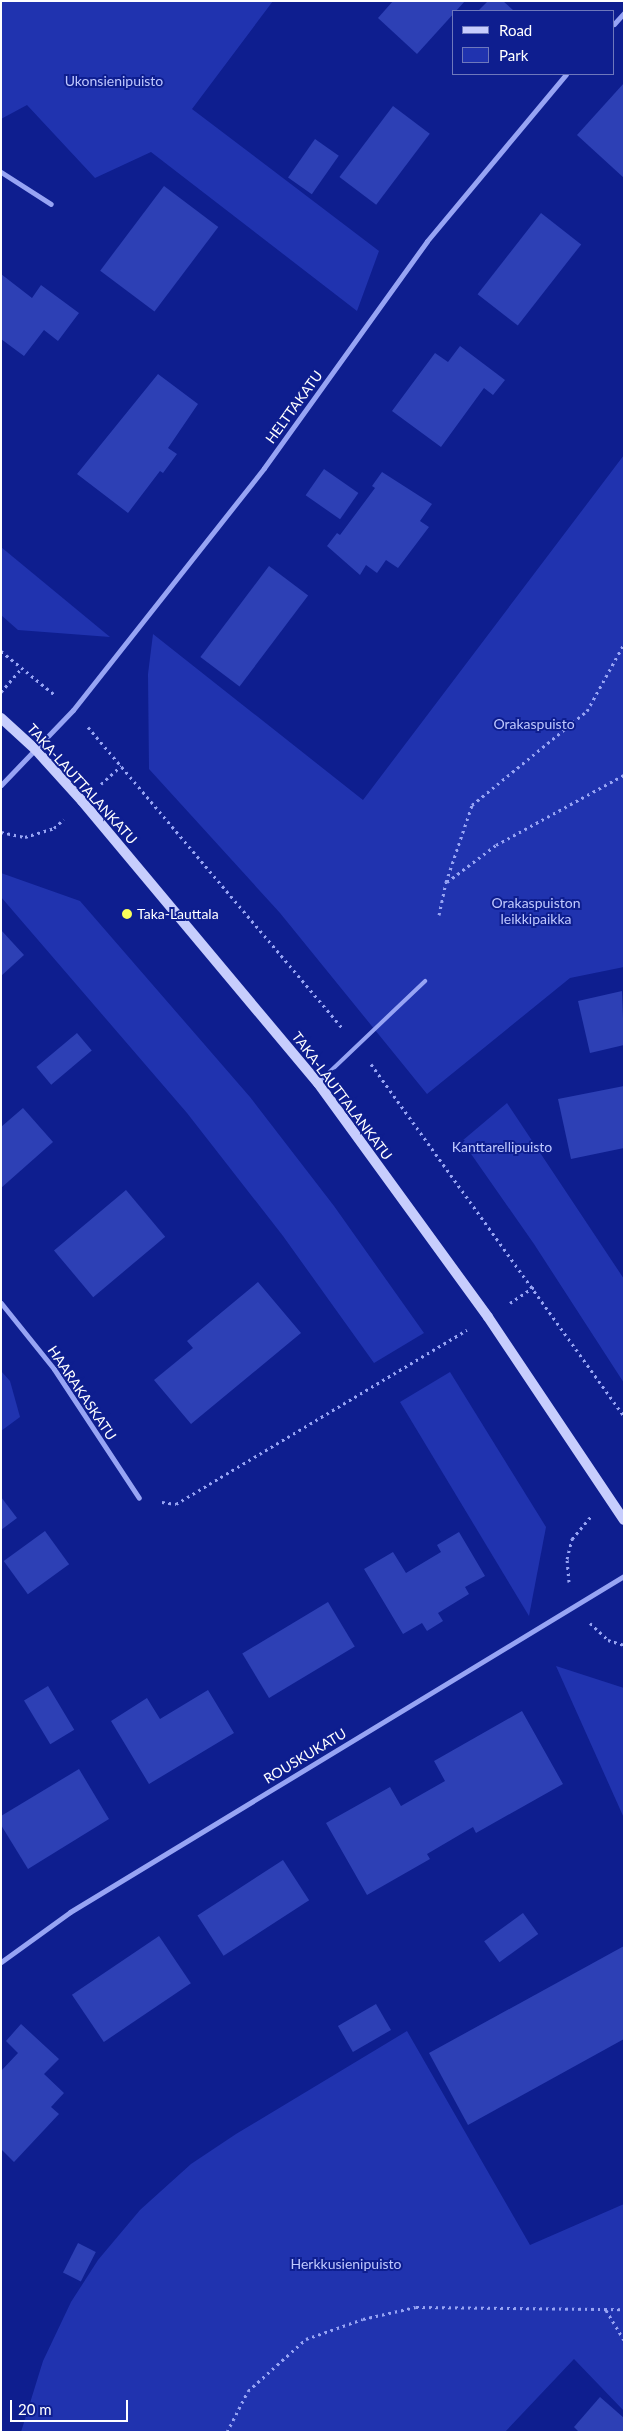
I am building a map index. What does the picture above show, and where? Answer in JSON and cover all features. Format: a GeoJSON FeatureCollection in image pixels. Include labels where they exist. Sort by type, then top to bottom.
{"type":"FeatureCollection","features":[{"type":"Feature","properties":{"kind":"main road","name":"TAKA-LAUTTALANKATU"},"geometry":{"type":"LineString","coordinates":[[1,718],[35,749],[82,801],[318,1083],[488,1317],[624,1520]]}},
{"type":"Feature","properties":{"kind":"street"},"geometry":{"type":"LineString","coordinates":[[615,23],[624,13]]}},
{"type":"Feature","properties":{"kind":"street","name":"HELTTAKATU"},"geometry":{"type":"LineString","coordinates":[[1,785],[73,710],[264,468],[427,241],[565,75]]}},
{"type":"Feature","properties":{"kind":"street"},"geometry":{"type":"LineString","coordinates":[[1,172],[51,204]]}},
{"type":"Feature","properties":{"kind":"street","name":"HAARAKASKATU"},"geometry":{"type":"LineString","coordinates":[[1,1303],[54,1369],[139,1498]]}},
{"type":"Feature","properties":{"kind":"street","name":"ROUSKUKATU"},"geometry":{"type":"LineString","coordinates":[[1,1962],[70,1912],[624,1576]]}},
{"type":"Feature","properties":{"kind":"lane"},"geometry":{"type":"LineString","coordinates":[[318,1083],[359,1048],[425,981]]}},
{"type":"Feature","properties":{"kind":"path"},"geometry":{"type":"LineString","coordinates":[[440,915],[446,882],[472,804],[587,711],[624,644]]}},
{"type":"Feature","properties":{"kind":"path"},"geometry":{"type":"LineString","coordinates":[[1,651],[73,710],[359,1048],[534,1287],[624,1416]]}},
{"type":"Feature","properties":{"kind":"path"},"geometry":{"type":"LineString","coordinates":[[1,692],[22,668]]}},
{"type":"Feature","properties":{"kind":"path"},"geometry":{"type":"LineString","coordinates":[[446,882],[496,845],[624,775]]}},
{"type":"Feature","properties":{"kind":"path"},"geometry":{"type":"LineString","coordinates":[[1,832],[25,837],[54,828],[82,801]]}},
{"type":"Feature","properties":{"kind":"path"},"geometry":{"type":"LineString","coordinates":[[139,1498],[176,1504],[488,1317],[534,1287]]}},
{"type":"Feature","properties":{"kind":"path"},"geometry":{"type":"LineString","coordinates":[[227,2432],[248,2391],[306,2339],[363,2319],[416,2307],[624,2309]]}},
{"type":"Feature","properties":{"kind":"path"},"geometry":{"type":"LineString","coordinates":[[606,2310],[624,2340]]}},
{"type":"Feature","properties":{"kind":"green space","name":"Ukonsienipuisto"},"geometry":{"type":"Polygon","coordinates":[[[1,1],[273,1],[192,109],[379,251],[357,311],[151,152],[95,178],[27,105],[1,119],[1,1]]]}},
{"type":"Feature","properties":{"kind":"green space","name":"Orakaspuisto"},"geometry":{"type":"Polygon","coordinates":[[[624,455],[624,967],[570,978],[427,1094],[280,913],[149,769],[148,674],[153,634],[363,800],[624,455]]]}},
{"type":"Feature","properties":{"kind":"green space"},"geometry":{"type":"Polygon","coordinates":[[[1,547],[110,637],[18,630],[1,615],[1,547]]]}},
{"type":"Feature","properties":{"kind":"green space"},"geometry":{"type":"Polygon","coordinates":[[[1,873],[80,901],[250,1097],[334,1206],[424,1333],[374,1363],[283,1236],[187,1113],[1,897],[1,873]]]}},
{"type":"Feature","properties":{"kind":"green space","name":"Kanttarellipuisto"},"geometry":{"type":"Polygon","coordinates":[[[507,1103],[624,1279],[624,1383],[534,1244],[462,1141],[507,1103]]]}},
{"type":"Feature","properties":{"kind":"green space"},"geometry":{"type":"Polygon","coordinates":[[[1,1371],[10,1381],[20,1417],[1,1431],[1,1371]]]}},
{"type":"Feature","properties":{"kind":"green space"},"geometry":{"type":"Polygon","coordinates":[[[450,1372],[546,1527],[529,1616],[400,1402],[450,1372]]]}},
{"type":"Feature","properties":{"kind":"green space"},"geometry":{"type":"Polygon","coordinates":[[[556,1666],[624,1688],[624,1818],[556,1666]]]}},
{"type":"Feature","properties":{"kind":"green space","name":"Herkkusienipuisto"},"geometry":{"type":"Polygon","coordinates":[[[407,2031],[530,2245],[624,2204],[624,2411],[574,2359],[505,2432],[21,2432],[43,2361],[71,2302],[98,2260],[140,2210],[191,2164],[236,2134],[407,2031]]]}},
{"type":"Feature","properties":{"kind":"building"},"geometry":{"type":"Polygon","coordinates":[[[393,1],[465,1],[457,10],[452,10],[452,15],[417,54],[378,18],[393,1]]]}},
{"type":"Feature","properties":{"kind":"building"},"geometry":{"type":"Polygon","coordinates":[[[488,1],[503,1],[513,10],[479,10],[488,1]]]}},
{"type":"Feature","properties":{"kind":"building"},"geometry":{"type":"Polygon","coordinates":[[[624,83],[624,178],[577,135],[624,83]]]}},
{"type":"Feature","properties":{"kind":"building"},"geometry":{"type":"Polygon","coordinates":[[[393,106],[430,134],[376,205],[339,177],[393,106]]]}},
{"type":"Feature","properties":{"kind":"building"},"geometry":{"type":"Polygon","coordinates":[[[315,139],[339,156],[312,194],[288,178],[315,139]]]}},
{"type":"Feature","properties":{"kind":"building"},"geometry":{"type":"Polygon","coordinates":[[[164,186],[218,227],[155,312],[100,271],[164,186]]]}},
{"type":"Feature","properties":{"kind":"building"},"geometry":{"type":"Polygon","coordinates":[[[541,213],[581,244],[518,326],[478,294],[541,213]]]}},
{"type":"Feature","properties":{"kind":"building"},"geometry":{"type":"Polygon","coordinates":[[[1,274],[32,298],[41,285],[79,313],[58,341],[44,330],[24,356],[1,339],[1,274]]]}},
{"type":"Feature","properties":{"kind":"building"},"geometry":{"type":"Polygon","coordinates":[[[460,346],[505,380],[493,395],[484,388],[441,447],[392,411],[435,353],[448,362],[460,346]]]}},
{"type":"Feature","properties":{"kind":"building"},"geometry":{"type":"Polygon","coordinates":[[[158,374],[198,404],[168,448],[177,454],[163,473],[160,471],[128,513],[77,474],[158,374]]]}},
{"type":"Feature","properties":{"kind":"building"},"geometry":{"type":"Polygon","coordinates":[[[324,469],[358,493],[340,519],[306,495],[324,469]]]}},
{"type":"Feature","properties":{"kind":"building"},"geometry":{"type":"Polygon","coordinates":[[[382,472],[432,504],[420,521],[429,527],[398,568],[386,560],[377,573],[366,565],[360,575],[327,546],[337,533],[340,535],[375,488],[372,486],[382,472]]]}},
{"type":"Feature","properties":{"kind":"building"},"geometry":{"type":"Polygon","coordinates":[[[269,566],[308,595],[240,687],[200,657],[269,566]]]}},
{"type":"Feature","properties":{"kind":"building"},"geometry":{"type":"Polygon","coordinates":[[[1,930],[24,955],[1,976],[1,930]]]}},
{"type":"Feature","properties":{"kind":"building"},"geometry":{"type":"Polygon","coordinates":[[[622,991],[624,1045],[590,1053],[578,1001],[622,991]]]}},
{"type":"Feature","properties":{"kind":"building"},"geometry":{"type":"Polygon","coordinates":[[[77,1033],[92,1051],[51,1085],[36,1067],[77,1033]]]}},
{"type":"Feature","properties":{"kind":"building"},"geometry":{"type":"Polygon","coordinates":[[[624,1086],[624,1148],[571,1159],[558,1099],[624,1086]]]}},
{"type":"Feature","properties":{"kind":"building"},"geometry":{"type":"Polygon","coordinates":[[[23,1108],[53,1142],[1,1188],[1,1127],[23,1108]]]}},
{"type":"Feature","properties":{"kind":"building"},"geometry":{"type":"Polygon","coordinates":[[[126,1190],[165,1237],[93,1297],[54,1250],[126,1190]]]}},
{"type":"Feature","properties":{"kind":"building"},"geometry":{"type":"Polygon","coordinates":[[[258,1282],[301,1333],[191,1424],[154,1380],[193,1348],[187,1341],[258,1282]]]}},
{"type":"Feature","properties":{"kind":"building"},"geometry":{"type":"Polygon","coordinates":[[[1,1497],[17,1518],[1,1530],[1,1497]]]}},
{"type":"Feature","properties":{"kind":"building"},"geometry":{"type":"Polygon","coordinates":[[[45,1531],[69,1564],[28,1594],[4,1561],[45,1531]]]}},
{"type":"Feature","properties":{"kind":"building"},"geometry":{"type":"Polygon","coordinates":[[[459,1532],[485,1576],[465,1587],[469,1594],[438,1613],[443,1621],[427,1631],[422,1623],[403,1634],[364,1569],[393,1552],[406,1573],[441,1552],[437,1545],[459,1532]]]}},
{"type":"Feature","properties":{"kind":"building"},"geometry":{"type":"Polygon","coordinates":[[[328,1602],[355,1647],[269,1698],[242,1654],[328,1602]]]}},
{"type":"Feature","properties":{"kind":"building"},"geometry":{"type":"Polygon","coordinates":[[[48,1686],[74,1730],[50,1744],[24,1700],[48,1686]]]}},
{"type":"Feature","properties":{"kind":"building"},"geometry":{"type":"Polygon","coordinates":[[[208,1690],[234,1733],[149,1784],[111,1721],[147,1698],[160,1719],[208,1690]]]}},
{"type":"Feature","properties":{"kind":"building"},"geometry":{"type":"Polygon","coordinates":[[[522,1711],[563,1784],[476,1833],[473,1827],[427,1854],[430,1859],[367,1895],[326,1823],[390,1787],[401,1806],[445,1781],[434,1761],[522,1711]]]}},
{"type":"Feature","properties":{"kind":"building"},"geometry":{"type":"Polygon","coordinates":[[[79,1769],[109,1819],[28,1869],[1,1825],[1,1816],[79,1769]]]}},
{"type":"Feature","properties":{"kind":"building"},"geometry":{"type":"Polygon","coordinates":[[[283,1860],[309,1900],[224,1956],[197,1916],[283,1860]]]}},
{"type":"Feature","properties":{"kind":"building"},"geometry":{"type":"Polygon","coordinates":[[[523,1913],[538,1934],[499,1962],[484,1941],[523,1913]]]}},
{"type":"Feature","properties":{"kind":"building"},"geometry":{"type":"Polygon","coordinates":[[[159,1936],[191,1983],[104,2042],[72,1995],[159,1936]]]}},
{"type":"Feature","properties":{"kind":"building"},"geometry":{"type":"Polygon","coordinates":[[[624,1946],[624,2039],[468,2125],[429,2053],[624,1946]]]}},
{"type":"Feature","properties":{"kind":"building"},"geometry":{"type":"Polygon","coordinates":[[[376,2004],[391,2030],[353,2052],[338,2026],[376,2004]]]}},
{"type":"Feature","properties":{"kind":"building"},"geometry":{"type":"Polygon","coordinates":[[[21,2024],[59,2059],[44,2074],[64,2093],[51,2107],[59,2114],[14,2162],[1,2149],[1,2071],[18,2053],[6,2041],[21,2024]]]}},
{"type":"Feature","properties":{"kind":"building"},"geometry":{"type":"Polygon","coordinates":[[[78,2243],[96,2252],[81,2281],[63,2272],[78,2243]]]}},
{"type":"Feature","properties":{"kind":"building"},"geometry":{"type":"Polygon","coordinates":[[[600,2397],[624,2418],[624,2432],[579,2432],[574,2427],[600,2397]]]}},
{"type":"Feature","properties":{"kind":"place","name":"Taka-Lauttala"},"geometry":{"type":"Point","coordinates":[127,914]}},
{"type":"Feature","properties":{"kind":"park label","name":"Orakaspuiston leikkipaikka"},"geometry":{"type":"Point","coordinates":[536,912]}}]}
